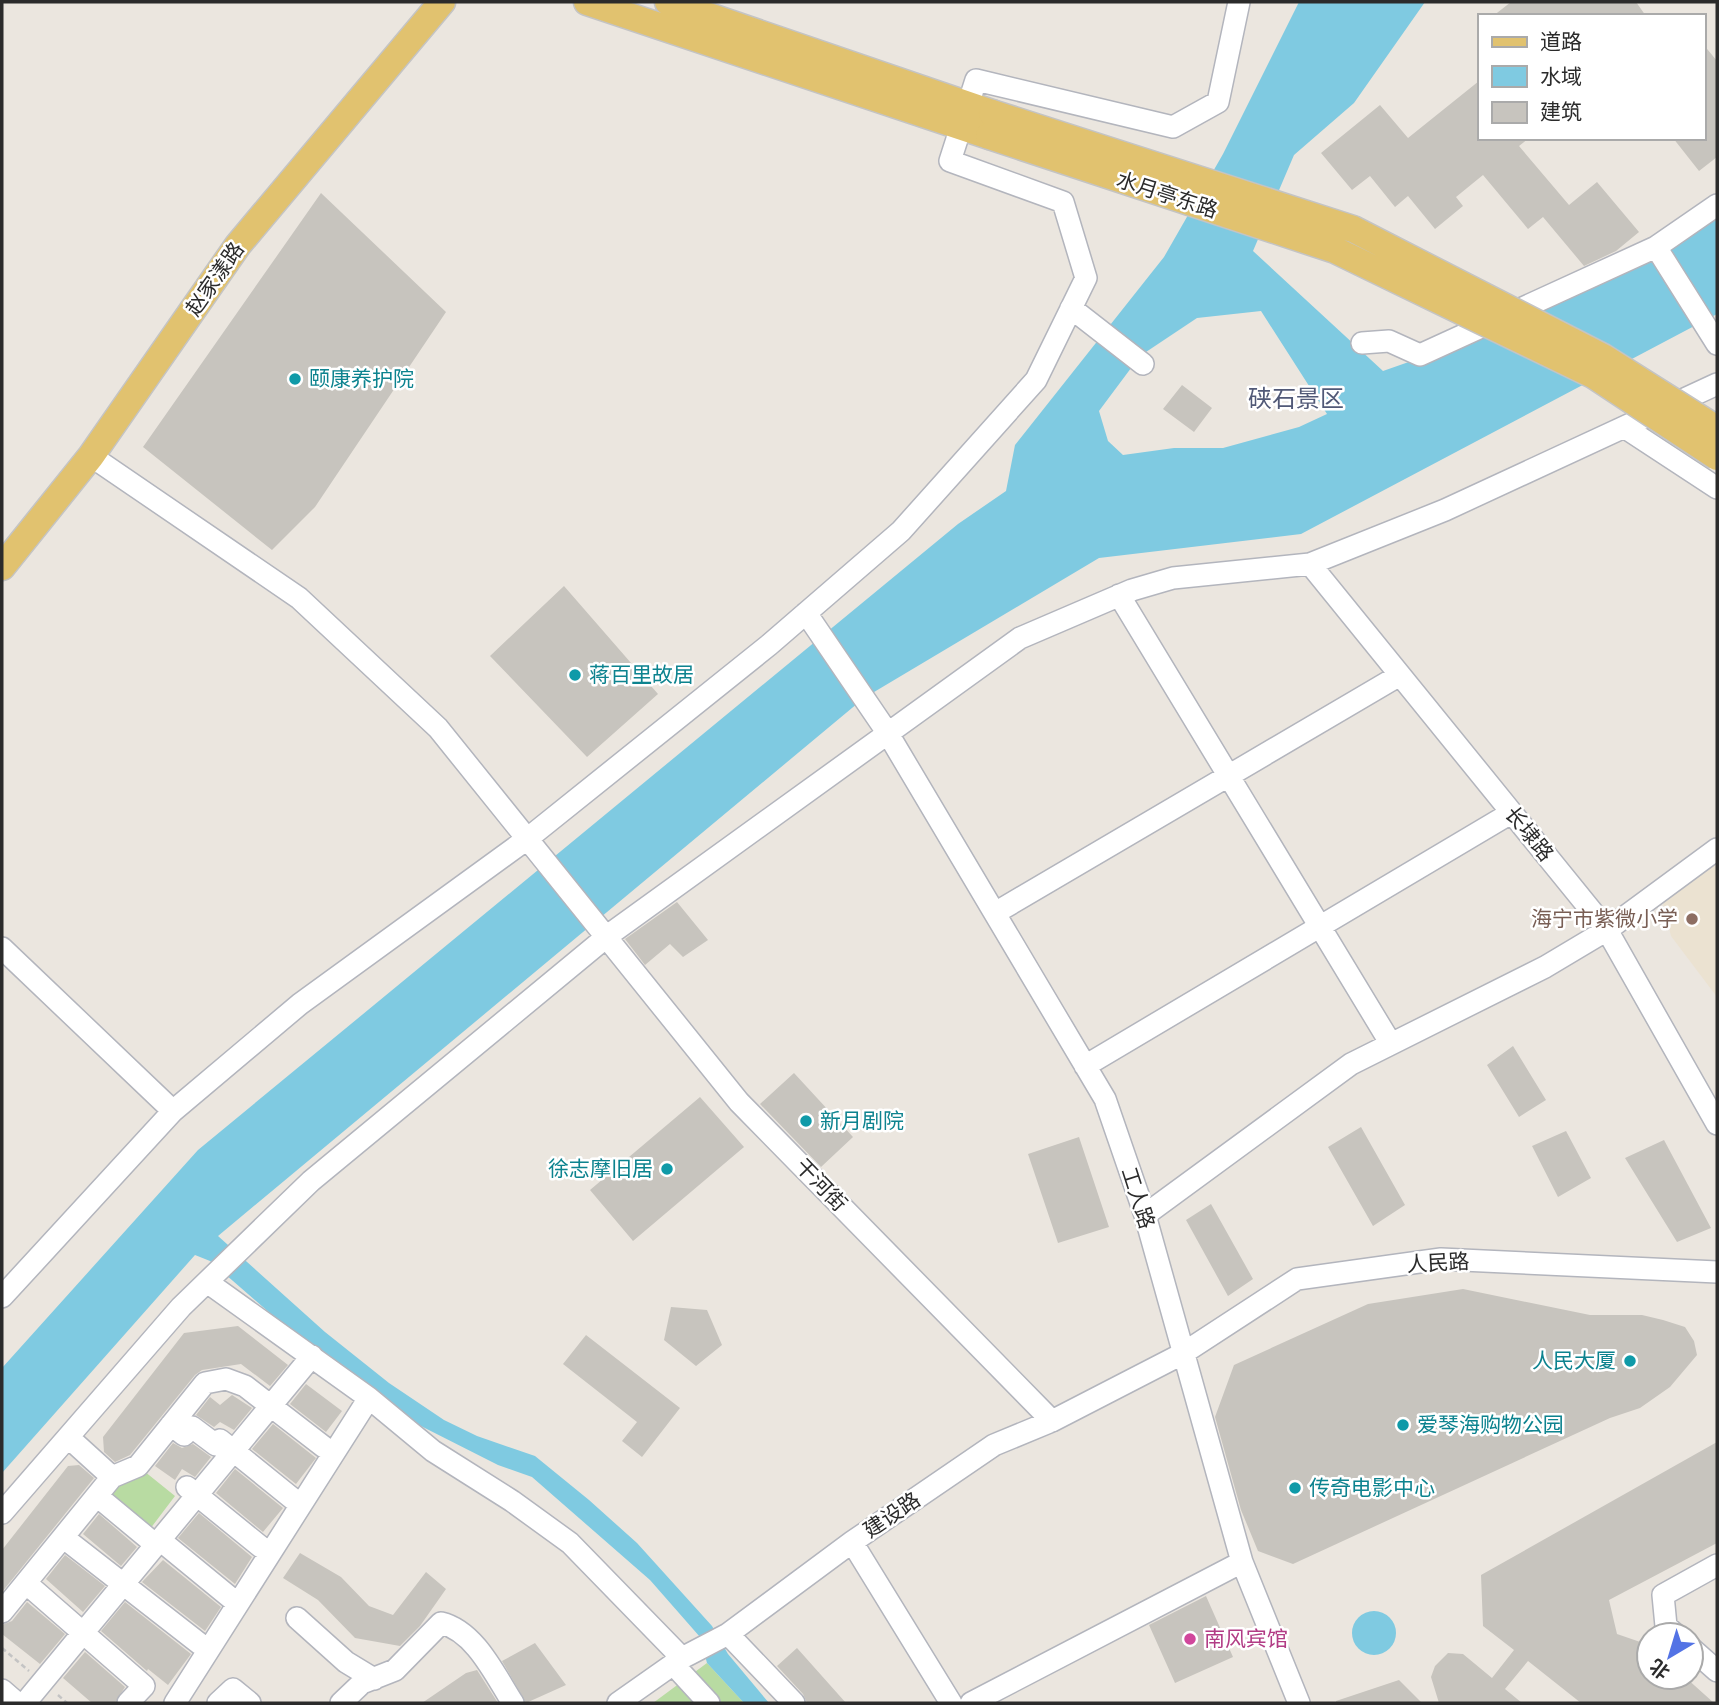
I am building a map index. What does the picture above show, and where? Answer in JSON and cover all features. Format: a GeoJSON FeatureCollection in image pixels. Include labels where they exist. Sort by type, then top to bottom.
{"type":"FeatureCollection","features":[{"type":"Feature","properties":{"kind":"main road","name":"赵家漾路"},"geometry":{"type":"LineString","coordinates":[[2,567],[91,456],[238,245],[442,2]]}},
{"type":"Feature","properties":{"kind":"main road","name":"水月亭东路"},"geometry":{"type":"LineString","coordinates":[[587,2],[1353,229],[1603,357],[1717,429]]}},
{"type":"Feature","properties":{"kind":"main road","name":"水月亭东路"},"geometry":{"type":"LineString","coordinates":[[667,2],[978,120],[1335,250],[1592,375],[1717,457]]}},
{"type":"Feature","properties":{"kind":"street"},"geometry":{"type":"LineString","coordinates":[[2,1297],[173,1111],[300,1004],[531,843],[810,620],[901,531],[1036,380],[1086,278],[1063,202],[950,161],[978,120],[976,80],[1173,127],[1218,102],[1239,2]]}},
{"type":"Feature","properties":{"kind":"street"},"geometry":{"type":"LineString","coordinates":[[1362,343],[1389,341],[1420,355],[1656,247],[1717,205]]}},
{"type":"Feature","properties":{"kind":"street"},"geometry":{"type":"LineString","coordinates":[[1656,247],[1712,336]]}},
{"type":"Feature","properties":{"kind":"street"},"geometry":{"type":"LineString","coordinates":[[1071,308],[1143,364]]}},
{"type":"Feature","properties":{"kind":"street"},"geometry":{"type":"LineString","coordinates":[[2,1513],[181,1307],[311,1181],[606,937],[884,727],[1020,638],[1119,595],[1173,578],[1310,564],[1445,510],[1717,384]]}},
{"type":"Feature","properties":{"kind":"street"},"geometry":{"type":"LineString","coordinates":[[1624,427],[1717,488]]}},
{"type":"Feature","properties":{"kind":"street","name":"干河街"},"geometry":{"type":"LineString","coordinates":[[91,456],[299,598],[438,728],[739,1102],[1052,1421]]}},
{"type":"Feature","properties":{"kind":"street","name":"长埭路"},"geometry":{"type":"LineString","coordinates":[[1310,564],[1607,930],[1717,1124]]}},
{"type":"Feature","properties":{"kind":"street"},"geometry":{"type":"LineString","coordinates":[[1119,595],[1391,1044]]}},
{"type":"Feature","properties":{"kind":"street","name":"工人路"},"geometry":{"type":"LineString","coordinates":[[810,620],[884,727],[1105,1099],[1145,1215],[1242,1562],[1299,1703]]}},
{"type":"Feature","properties":{"kind":"street"},"geometry":{"type":"LineString","coordinates":[[995,913],[1400,675]]}},
{"type":"Feature","properties":{"kind":"street"},"geometry":{"type":"LineString","coordinates":[[1085,1066],[1511,813]]}},
{"type":"Feature","properties":{"kind":"street"},"geometry":{"type":"LineString","coordinates":[[1145,1215],[1350,1064],[1545,967],[1607,930],[1717,849]]}},
{"type":"Feature","properties":{"kind":"street"},"geometry":{"type":"LineString","coordinates":[[2,948],[173,1111]]}},
{"type":"Feature","properties":{"kind":"street","name":"人民路"},"geometry":{"type":"LineString","coordinates":[[1182,1354],[1297,1279],[1441,1259],[1717,1272]]}},
{"type":"Feature","properties":{"kind":"street"},"geometry":{"type":"LineString","coordinates":[[207,1282],[369,1398],[433,1451],[512,1501],[570,1543],[678,1661],[709,1703]]}},
{"type":"Feature","properties":{"kind":"street","name":"建设路"},"geometry":{"type":"LineString","coordinates":[[618,1703],[678,1661],[728,1634],[852,1542],[994,1445],[1052,1421],[1182,1354]]}},
{"type":"Feature","properties":{"kind":"street"},"geometry":{"type":"LineString","coordinates":[[25,1703],[158,1543],[192,1491],[233,1452],[312,1356]]}},
{"type":"Feature","properties":{"kind":"street"},"geometry":{"type":"LineString","coordinates":[[2,1612],[112,1477],[138,1466],[205,1383],[226,1379],[245,1386],[324,1447]]}},
{"type":"Feature","properties":{"kind":"street"},"geometry":{"type":"LineString","coordinates":[[175,1703],[369,1398]]}},
{"type":"Feature","properties":{"kind":"street"},"geometry":{"type":"LineString","coordinates":[[171,1425],[184,1435],[192,1427],[216,1445],[220,1440],[293,1499]]}},
{"type":"Feature","properties":{"kind":"street"},"geometry":{"type":"LineString","coordinates":[[68,1437],[112,1477]]}},
{"type":"Feature","properties":{"kind":"street"},"geometry":{"type":"LineString","coordinates":[[192,1491],[261,1548]]}},
{"type":"Feature","properties":{"kind":"street"},"geometry":{"type":"LineString","coordinates":[[97,1496],[232,1599]]}},
{"type":"Feature","properties":{"kind":"street"},"geometry":{"type":"LineString","coordinates":[[64,1538],[200,1644]]}},
{"type":"Feature","properties":{"kind":"street"},"geometry":{"type":"LineString","coordinates":[[852,1542],[951,1703]]}},
{"type":"Feature","properties":{"kind":"street"},"geometry":{"type":"LineString","coordinates":[[971,1703],[1242,1562]]}},
{"type":"Feature","properties":{"kind":"street"},"geometry":{"type":"LineString","coordinates":[[1665,1621],[1663,1595],[1717,1565]]}},
{"type":"Feature","properties":{"kind":"street"},"geometry":{"type":"LineString","coordinates":[[27,1584],[144,1685],[128,1703]]}},
{"type":"Feature","properties":{"kind":"street"},"geometry":{"type":"LineString","coordinates":[[297,1618],[346,1662],[374,1679]]}},
{"type":"Feature","properties":{"kind":"street"},"geometry":{"type":"LineString","coordinates":[[341,1703],[362,1683],[395,1670],[441,1623],[455,1626],[479,1650],[513,1703]]}},
{"type":"Feature","properties":{"kind":"street"},"geometry":{"type":"LineString","coordinates":[[728,1634],[794,1703]]}},
{"type":"Feature","properties":{"kind":"street"},"geometry":{"type":"LineString","coordinates":[[218,1703],[233,1689],[250,1703]]}},
{"type":"Feature","properties":{"kind":"street"},"geometry":{"type":"LineString","coordinates":[[2,1690],[17,1703]]}},
{"type":"Feature","properties":{"kind":"shaded area","name":"海宁市紫微小学"},"geometry":{"type":"Polygon","coordinates":[[[1717,858],[1717,997],[1671,936],[1663,903],[1717,858]]]}},
{"type":"Feature","properties":{"kind":"green space"},"geometry":{"type":"Polygon","coordinates":[[[139,1467],[175,1496],[147,1533],[100,1494],[139,1467]]]}},
{"type":"Feature","properties":{"kind":"green space"},"geometry":{"type":"Polygon","coordinates":[[[707,1663],[744,1703],[653,1703],[707,1663]]]}},
{"type":"Feature","properties":{"kind":"water"},"geometry":{"type":"Polygon","coordinates":[[[1299,2],[1425,2],[1354,103],[1294,155],[1253,251],[1383,371],[1460,344],[1717,213],[1717,314],[1301,534],[1099,558],[864,698],[218,1236],[325,1332],[389,1383],[444,1420],[477,1436],[535,1456],[589,1500],[637,1543],[712,1626],[728,1654],[769,1703],[744,1703],[707,1663],[700,1637],[650,1580],[532,1477],[498,1465],[411,1421],[309,1347],[210,1261],[195,1255],[2,1473],[2,1368],[198,1150],[958,524],[1006,491],[1015,445],[1164,257],[1223,154],[1299,2]],[[1261,311],[1197,318],[1140,356],[1099,411],[1108,441],[1123,455],[1174,448],[1223,448],[1299,427],[1327,414],[1261,311]]]}},
{"type":"Feature","properties":{"kind":"water"},"geometry":{"type":"Polygon","coordinates":[[[1374,1611],[1390,1617],[1396,1633],[1390,1649],[1374,1655],[1358,1649],[1352,1633],[1358,1617],[1374,1611]]]}},
{"type":"Feature","properties":{"kind":"building"},"geometry":{"type":"Polygon","coordinates":[[[1511,2],[1636,2],[1645,14],[1496,14],[1511,2]]]}},
{"type":"Feature","properties":{"kind":"building"},"geometry":{"type":"Polygon","coordinates":[[[1705,46],[1717,61],[1717,157],[1699,171],[1675,140],[1705,140],[1705,46]]]}},
{"type":"Feature","properties":{"kind":"building"},"geometry":{"type":"Polygon","coordinates":[[[1478,82],[1478,140],[1526,140],[1519,146],[1569,205],[1597,182],[1639,232],[1616,251],[1584,266],[1543,217],[1528,229],[1483,175],[1456,197],[1463,206],[1435,229],[1408,196],[1395,207],[1370,176],[1352,190],[1321,153],[1380,105],[1408,138],[1478,82]]]}},
{"type":"Feature","properties":{"kind":"building","name":"颐康养护院"},"geometry":{"type":"Polygon","coordinates":[[[321,193],[446,312],[315,507],[272,550],[143,447],[321,193]]]}},
{"type":"Feature","properties":{"kind":"building"},"geometry":{"type":"Polygon","coordinates":[[[1182,385],[1212,408],[1194,432],[1163,409],[1182,385]]]}},
{"type":"Feature","properties":{"kind":"building","name":"蒋百里故居"},"geometry":{"type":"Polygon","coordinates":[[[564,586],[658,694],[587,757],[490,656],[564,586]]]}},
{"type":"Feature","properties":{"kind":"building"},"geometry":{"type":"Polygon","coordinates":[[[677,902],[708,940],[683,957],[670,944],[645,965],[625,939],[677,902]]]}},
{"type":"Feature","properties":{"kind":"building"},"geometry":{"type":"Polygon","coordinates":[[[1513,1046],[1546,1100],[1519,1117],[1487,1065],[1513,1046]]]}},
{"type":"Feature","properties":{"kind":"building","name":"新月剧院"},"geometry":{"type":"Polygon","coordinates":[[[794,1073],[853,1137],[821,1167],[760,1104],[794,1073]]]}},
{"type":"Feature","properties":{"kind":"building","name":"徐志摩旧居"},"geometry":{"type":"Polygon","coordinates":[[[700,1097],[744,1147],[633,1241],[590,1190],[700,1097]]]}},
{"type":"Feature","properties":{"kind":"building"},"geometry":{"type":"Polygon","coordinates":[[[1361,1127],[1405,1205],[1373,1226],[1328,1147],[1361,1127]]]}},
{"type":"Feature","properties":{"kind":"building"},"geometry":{"type":"Polygon","coordinates":[[[1566,1131],[1591,1178],[1558,1197],[1532,1146],[1566,1131]]]}},
{"type":"Feature","properties":{"kind":"building"},"geometry":{"type":"Polygon","coordinates":[[[1079,1137],[1109,1227],[1058,1243],[1028,1154],[1079,1137]]]}},
{"type":"Feature","properties":{"kind":"building"},"geometry":{"type":"Polygon","coordinates":[[[1664,1140],[1711,1228],[1677,1242],[1625,1158],[1664,1140]]]}},
{"type":"Feature","properties":{"kind":"building"},"geometry":{"type":"Polygon","coordinates":[[[1211,1204],[1253,1279],[1228,1296],[1186,1220],[1211,1204]]]}},
{"type":"Feature","properties":{"kind":"building","name":"爱琴海购物公园"},"geometry":{"type":"Polygon","coordinates":[[[1463,1289],[1590,1315],[1642,1315],[1663,1320],[1685,1327],[1694,1341],[1697,1355],[1670,1387],[1640,1408],[1610,1418],[1293,1564],[1258,1551],[1241,1510],[1215,1417],[1234,1365],[1368,1304],[1463,1289]]]}},
{"type":"Feature","properties":{"kind":"building"},"geometry":{"type":"Polygon","coordinates":[[[671,1307],[707,1310],[722,1345],[696,1366],[664,1340],[671,1307]]]}},
{"type":"Feature","properties":{"kind":"building"},"geometry":{"type":"Polygon","coordinates":[[[238,1326],[288,1365],[270,1386],[241,1364],[202,1370],[195,1375],[130,1455],[115,1462],[104,1452],[103,1437],[184,1333],[238,1326]]]}},
{"type":"Feature","properties":{"kind":"building"},"geometry":{"type":"Polygon","coordinates":[[[586,1335],[680,1408],[642,1457],[622,1441],[637,1422],[563,1364],[586,1335]]]}},
{"type":"Feature","properties":{"kind":"building"},"geometry":{"type":"Polygon","coordinates":[[[306,1384],[342,1411],[326,1432],[290,1404],[306,1384]]]}},
{"type":"Feature","properties":{"kind":"building"},"geometry":{"type":"Polygon","coordinates":[[[232,1395],[252,1408],[234,1430],[220,1422],[214,1427],[196,1415],[210,1397],[220,1405],[232,1395]]]}},
{"type":"Feature","properties":{"kind":"building"},"geometry":{"type":"Polygon","coordinates":[[[273,1424],[316,1458],[296,1484],[252,1449],[273,1424]]]}},
{"type":"Feature","properties":{"kind":"building"},"geometry":{"type":"Polygon","coordinates":[[[1717,1442],[1717,1543],[1609,1600],[1617,1634],[1635,1640],[1635,1691],[1701,1691],[1714,1703],[1581,1703],[1528,1661],[1505,1689],[1522,1703],[1439,1703],[1431,1677],[1435,1666],[1448,1653],[1463,1654],[1492,1678],[1514,1650],[1483,1626],[1481,1575],[1717,1442]]]}},
{"type":"Feature","properties":{"kind":"building"},"geometry":{"type":"Polygon","coordinates":[[[173,1443],[182,1448],[193,1444],[211,1457],[195,1477],[182,1469],[175,1480],[155,1466],[173,1443]]]}},
{"type":"Feature","properties":{"kind":"building"},"geometry":{"type":"Polygon","coordinates":[[[79,1465],[94,1478],[2,1592],[2,1550],[68,1466],[79,1465]]]}},
{"type":"Feature","properties":{"kind":"building"},"geometry":{"type":"Polygon","coordinates":[[[235,1469],[283,1508],[263,1532],[216,1493],[235,1469]]]}},
{"type":"Feature","properties":{"kind":"building"},"geometry":{"type":"Polygon","coordinates":[[[199,1513],[252,1557],[235,1584],[178,1538],[199,1513]]]}},
{"type":"Feature","properties":{"kind":"building"},"geometry":{"type":"Polygon","coordinates":[[[99,1514],[137,1547],[121,1566],[83,1534],[99,1514]]]}},
{"type":"Feature","properties":{"kind":"building"},"geometry":{"type":"Polygon","coordinates":[[[300,1553],[341,1577],[369,1606],[393,1615],[426,1572],[446,1589],[420,1626],[400,1646],[355,1638],[318,1600],[283,1578],[300,1553]]]}},
{"type":"Feature","properties":{"kind":"building"},"geometry":{"type":"Polygon","coordinates":[[[65,1555],[105,1586],[83,1612],[46,1579],[65,1555]]]}},
{"type":"Feature","properties":{"kind":"building"},"geometry":{"type":"Polygon","coordinates":[[[163,1560],[221,1607],[205,1631],[142,1582],[163,1560]]]}},
{"type":"Feature","properties":{"kind":"building","name":"南风宾馆"},"geometry":{"type":"Polygon","coordinates":[[[1206,1596],[1233,1657],[1175,1683],[1149,1625],[1206,1596]]]}},
{"type":"Feature","properties":{"kind":"building"},"geometry":{"type":"Polygon","coordinates":[[[27,1602],[65,1634],[40,1664],[2,1634],[2,1625],[12,1621],[27,1602]]]}},
{"type":"Feature","properties":{"kind":"building"},"geometry":{"type":"Polygon","coordinates":[[[125,1602],[191,1654],[168,1685],[148,1669],[147,1671],[101,1631],[125,1602]]]}},
{"type":"Feature","properties":{"kind":"building"},"geometry":{"type":"Polygon","coordinates":[[[535,1643],[566,1685],[526,1703],[502,1661],[535,1643]]]}},
{"type":"Feature","properties":{"kind":"building"},"geometry":{"type":"Polygon","coordinates":[[[797,1648],[846,1703],[807,1703],[803,1694],[777,1666],[797,1648]]]}},
{"type":"Feature","properties":{"kind":"building"},"geometry":{"type":"Polygon","coordinates":[[[85,1652],[125,1687],[115,1703],[92,1703],[63,1678],[85,1652]]]}},
{"type":"Feature","properties":{"kind":"building"},"geometry":{"type":"Polygon","coordinates":[[[477,1670],[498,1703],[422,1703],[466,1673],[477,1670]]]}},
{"type":"Feature","properties":{"kind":"building"},"geometry":{"type":"Polygon","coordinates":[[[1399,1680],[1422,1703],[1336,1703],[1336,1701],[1399,1680]]]}},
{"type":"Feature","properties":{"kind":"place","name":"颐康养护院"},"geometry":{"type":"Point","coordinates":[295,379]}},
{"type":"Feature","properties":{"kind":"place","name":"蒋百里故居"},"geometry":{"type":"Point","coordinates":[575,675]}},
{"type":"Feature","properties":{"kind":"place","name":"海宁市紫微小学"},"geometry":{"type":"Point","coordinates":[1692,919]}},
{"type":"Feature","properties":{"kind":"place","name":"新月剧院"},"geometry":{"type":"Point","coordinates":[806,1121]}},
{"type":"Feature","properties":{"kind":"place","name":"徐志摩旧居"},"geometry":{"type":"Point","coordinates":[667,1169]}},
{"type":"Feature","properties":{"kind":"place","name":"人民大厦"},"geometry":{"type":"Point","coordinates":[1630,1361]}},
{"type":"Feature","properties":{"kind":"place","name":"爱琴海购物公园"},"geometry":{"type":"Point","coordinates":[1403,1425]}},
{"type":"Feature","properties":{"kind":"place","name":"传奇电影中心"},"geometry":{"type":"Point","coordinates":[1295,1488]}},
{"type":"Feature","properties":{"kind":"place","name":"南风宾馆"},"geometry":{"type":"Point","coordinates":[1190,1639]}},
{"type":"Feature","properties":{"kind":"district","name":"硖石景区"},"geometry":{"type":"Point","coordinates":[1296,399]}}]}
